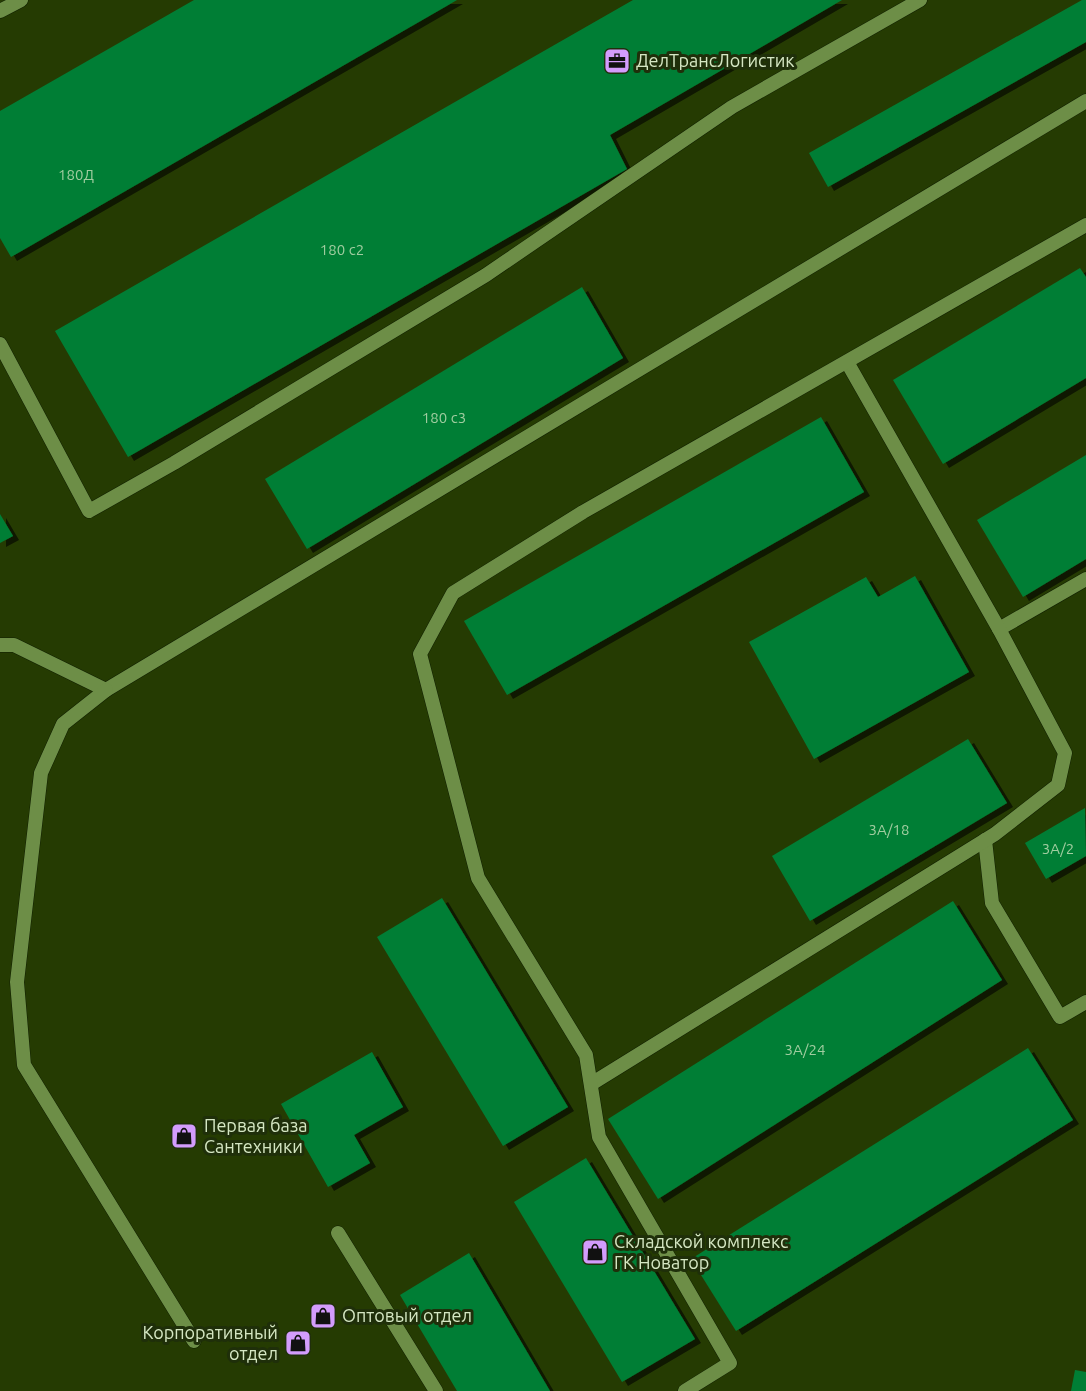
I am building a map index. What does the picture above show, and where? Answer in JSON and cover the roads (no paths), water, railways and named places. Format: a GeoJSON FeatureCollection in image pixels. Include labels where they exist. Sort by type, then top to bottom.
{"type":"FeatureCollection","features":[{"type":"Feature","properties":{"kind":"lane"},"geometry":{"type":"LineString","coordinates":[[0,11],[21,0]]}},
{"type":"Feature","properties":{"kind":"lane"},"geometry":{"type":"LineString","coordinates":[[0,344],[89,511],[174,463],[486,275],[732,107],[920,0]]}},
{"type":"Feature","properties":{"kind":"lane"},"geometry":{"type":"LineString","coordinates":[[195,1341],[24,1065],[17,982],[41,773],[63,724],[106,690],[1086,101]]}},
{"type":"Feature","properties":{"kind":"lane"},"geometry":{"type":"LineString","coordinates":[[685,1391],[730,1363],[599,1137],[586,1055],[478,878],[420,654],[453,593],[583,512],[1086,225]]}},
{"type":"Feature","properties":{"kind":"lane"},"geometry":{"type":"LineString","coordinates":[[591,1084],[985,840],[1058,785],[1065,753],[999,629],[847,362]]}},
{"type":"Feature","properties":{"kind":"lane"},"geometry":{"type":"LineString","coordinates":[[999,629],[1086,579]]}},
{"type":"Feature","properties":{"kind":"lane"},"geometry":{"type":"LineString","coordinates":[[0,645],[14,645],[106,690]]}},
{"type":"Feature","properties":{"kind":"lane"},"geometry":{"type":"LineString","coordinates":[[985,840],[992,903],[1060,1017],[1086,1002]]}},
{"type":"Feature","properties":{"kind":"lane"},"geometry":{"type":"LineString","coordinates":[[338,1233],[436,1391]]}},
{"type":"Feature","properties":{"kind":"place","name":"ДелТрансЛогистик"},"geometry":{"type":"Point","coordinates":[617,61]}},
{"type":"Feature","properties":{"kind":"place","name":"Первая база Сантехники"},"geometry":{"type":"Point","coordinates":[184,1136]}},
{"type":"Feature","properties":{"kind":"place","name":"Складской комплекс ГК Новатор"},"geometry":{"type":"Point","coordinates":[595,1252]}},
{"type":"Feature","properties":{"kind":"place","name":"Оптовый отдел"},"geometry":{"type":"Point","coordinates":[323,1316]}},
{"type":"Feature","properties":{"kind":"place","name":"Корпоративный отдел"},"geometry":{"type":"Point","coordinates":[298,1343]}}]}
